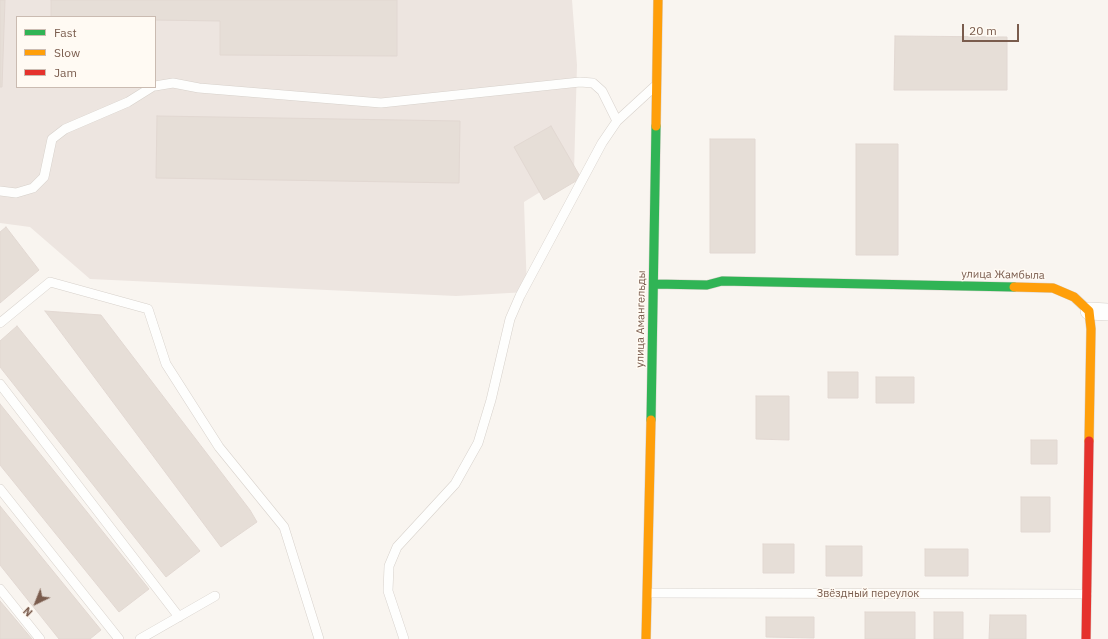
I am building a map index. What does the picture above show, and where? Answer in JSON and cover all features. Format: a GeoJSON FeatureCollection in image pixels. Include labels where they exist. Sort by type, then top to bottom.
{"type":"FeatureCollection","features":[{"type":"Feature","properties":{"kind":"street","name":"улица Амангельды"},"geometry":{"type":"LineString","coordinates":[[646,639],[654,284],[658,0]]}},
{"type":"Feature","properties":{"kind":"street","name":"улица Жамбыла"},"geometry":{"type":"LineString","coordinates":[[654,284],[707,285],[722,281],[1053,288],[1074,297],[1089,311]]}},
{"type":"Feature","properties":{"kind":"street"},"geometry":{"type":"LineString","coordinates":[[1086,639],[1091,329],[1089,311],[1108,312]]}},
{"type":"Feature","properties":{"kind":"lane"},"geometry":{"type":"LineString","coordinates":[[156,86],[172,83],[199,88],[381,103],[580,82],[593,83],[602,91],[617,121]]}},
{"type":"Feature","properties":{"kind":"lane"},"geometry":{"type":"LineString","coordinates":[[404,639],[388,591],[389,566],[397,547],[454,484],[478,443],[491,400],[510,319],[602,143],[617,121],[657,85]]}},
{"type":"Feature","properties":{"kind":"lane"},"geometry":{"type":"LineString","coordinates":[[0,191],[16,193],[33,188],[44,177],[52,139],[65,129],[128,102],[150,88]]}},
{"type":"Feature","properties":{"kind":"lane"},"geometry":{"type":"LineString","coordinates":[[0,323],[50,282],[148,309],[166,364],[219,448],[284,527],[319,639]]}},
{"type":"Feature","properties":{"kind":"lane"},"geometry":{"type":"LineString","coordinates":[[0,384],[180,617]]}},
{"type":"Feature","properties":{"kind":"lane"},"geometry":{"type":"LineString","coordinates":[[0,489],[119,639]]}},
{"type":"Feature","properties":{"kind":"lane"},"geometry":{"type":"LineString","coordinates":[[0,589],[40,639]]}},
{"type":"Feature","properties":{"kind":"lane","name":"Звёздный переулок"},"geometry":{"type":"LineString","coordinates":[[648,593],[1087,594]]}},
{"type":"Feature","properties":{"kind":"lane"},"geometry":{"type":"LineString","coordinates":[[140,639],[215,596]]}},
{"type":"Feature","properties":{"kind":"shaded area"},"geometry":{"type":"Polygon","coordinates":[[[0,0],[572,0],[577,65],[574,171],[524,202],[527,292],[456,296],[90,279],[30,227],[0,223],[0,0]]]}},
{"type":"Feature","properties":{"kind":"building"},"geometry":{"type":"Polygon","coordinates":[[[0,0],[5,0],[2,87],[0,87],[0,0]]]}},
{"type":"Feature","properties":{"kind":"building"},"geometry":{"type":"Polygon","coordinates":[[[51,0],[397,0],[397,56],[220,55],[220,21],[156,20],[156,16],[51,16],[51,0]]]}},
{"type":"Feature","properties":{"kind":"building"},"geometry":{"type":"Polygon","coordinates":[[[895,36],[1007,37],[1007,90],[894,90],[895,36]]]}},
{"type":"Feature","properties":{"kind":"building"},"geometry":{"type":"Polygon","coordinates":[[[157,116],[460,121],[459,183],[156,178],[157,116]]]}},
{"type":"Feature","properties":{"kind":"building"},"geometry":{"type":"Polygon","coordinates":[[[551,126],[581,178],[544,200],[514,147],[551,126]]]}},
{"type":"Feature","properties":{"kind":"building"},"geometry":{"type":"Polygon","coordinates":[[[710,139],[755,139],[755,253],[710,253],[710,139]]]}},
{"type":"Feature","properties":{"kind":"building"},"geometry":{"type":"Polygon","coordinates":[[[856,144],[898,144],[898,255],[856,255],[856,144]]]}},
{"type":"Feature","properties":{"kind":"building"},"geometry":{"type":"Polygon","coordinates":[[[6,227],[39,270],[0,303],[0,232],[6,227]]]}},
{"type":"Feature","properties":{"kind":"building"},"geometry":{"type":"Polygon","coordinates":[[[45,311],[101,315],[250,510],[257,522],[221,547],[45,311]]]}},
{"type":"Feature","properties":{"kind":"building"},"geometry":{"type":"Polygon","coordinates":[[[17,326],[200,551],[166,577],[0,367],[0,341],[17,326]]]}},
{"type":"Feature","properties":{"kind":"building"},"geometry":{"type":"Polygon","coordinates":[[[828,372],[858,372],[858,398],[828,398],[828,372]]]}},
{"type":"Feature","properties":{"kind":"building"},"geometry":{"type":"Polygon","coordinates":[[[876,377],[914,377],[914,403],[876,403],[876,377]]]}},
{"type":"Feature","properties":{"kind":"building"},"geometry":{"type":"Polygon","coordinates":[[[756,396],[789,396],[789,440],[756,439],[756,396]]]}},
{"type":"Feature","properties":{"kind":"building"},"geometry":{"type":"Polygon","coordinates":[[[0,404],[149,589],[119,612],[0,465],[0,404]]]}},
{"type":"Feature","properties":{"kind":"building"},"geometry":{"type":"Polygon","coordinates":[[[1031,440],[1057,440],[1057,464],[1031,464],[1031,440]]]}},
{"type":"Feature","properties":{"kind":"building"},"geometry":{"type":"Polygon","coordinates":[[[1021,497],[1050,497],[1050,532],[1021,532],[1021,497]]]}},
{"type":"Feature","properties":{"kind":"building"},"geometry":{"type":"Polygon","coordinates":[[[0,506],[101,630],[90,639],[59,639],[0,565],[0,506]]]}},
{"type":"Feature","properties":{"kind":"building"},"geometry":{"type":"Polygon","coordinates":[[[763,544],[794,544],[794,573],[763,573],[763,544]]]}},
{"type":"Feature","properties":{"kind":"building"},"geometry":{"type":"Polygon","coordinates":[[[826,546],[862,546],[862,576],[826,576],[826,546]]]}},
{"type":"Feature","properties":{"kind":"building"},"geometry":{"type":"Polygon","coordinates":[[[925,549],[968,549],[968,576],[925,576],[925,549]]]}},
{"type":"Feature","properties":{"kind":"building"},"geometry":{"type":"Polygon","coordinates":[[[0,601],[32,639],[0,639],[0,601]]]}},
{"type":"Feature","properties":{"kind":"building"},"geometry":{"type":"Polygon","coordinates":[[[865,612],[915,612],[915,639],[865,639],[865,612]]]}},
{"type":"Feature","properties":{"kind":"building"},"geometry":{"type":"Polygon","coordinates":[[[934,612],[963,612],[963,639],[934,639],[934,612]]]}},
{"type":"Feature","properties":{"kind":"building"},"geometry":{"type":"Polygon","coordinates":[[[990,615],[1026,615],[1026,639],[989,639],[990,615]]]}},
{"type":"Feature","properties":{"kind":"building"},"geometry":{"type":"Polygon","coordinates":[[[766,617],[814,617],[814,638],[766,637],[766,617]]]}},
{"type":"Feature","properties":{"kind":"traffic: fast"},"geometry":{"type":"LineString","coordinates":[[651,420],[656,126]]}},
{"type":"Feature","properties":{"kind":"traffic: fast"},"geometry":{"type":"LineString","coordinates":[[654,284],[707,285],[722,281],[1014,287]]}},
{"type":"Feature","properties":{"kind":"traffic: slow"},"geometry":{"type":"LineString","coordinates":[[656,126],[658,0]]}},
{"type":"Feature","properties":{"kind":"traffic: slow"},"geometry":{"type":"LineString","coordinates":[[1014,287],[1053,288],[1074,297],[1089,311],[1091,329],[1089,441]]}},
{"type":"Feature","properties":{"kind":"traffic: slow"},"geometry":{"type":"LineString","coordinates":[[646,639],[651,420]]}},
{"type":"Feature","properties":{"kind":"traffic: jam"},"geometry":{"type":"LineString","coordinates":[[1086,639],[1089,441]]}}]}
